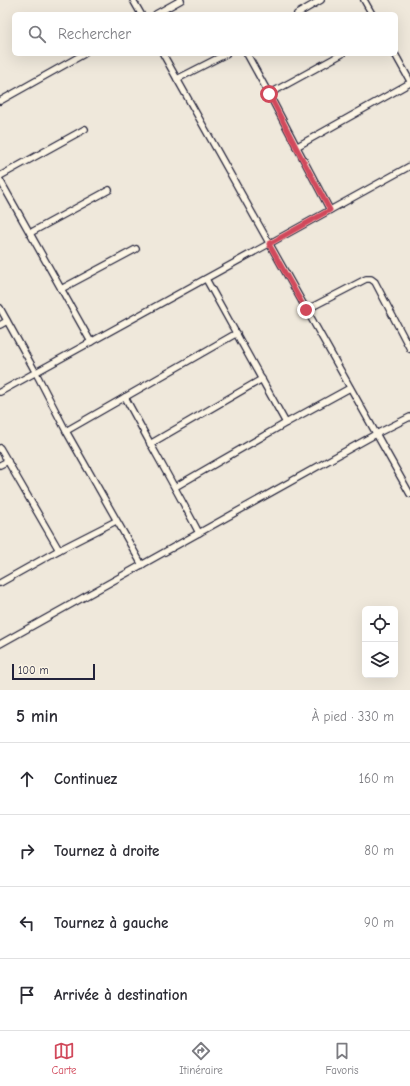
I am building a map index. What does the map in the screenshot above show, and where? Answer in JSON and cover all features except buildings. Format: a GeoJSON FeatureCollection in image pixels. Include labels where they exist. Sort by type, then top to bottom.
{"type":"FeatureCollection","features":[{"type":"Feature","properties":{"kind":"street"},"geometry":{"type":"LineString","coordinates":[[133,0],[140,12]]}},
{"type":"Feature","properties":{"kind":"street"},"geometry":{"type":"LineString","coordinates":[[160,12],[181,0]]}},
{"type":"Feature","properties":{"kind":"street"},"geometry":{"type":"LineString","coordinates":[[300,12],[321,0]]}},
{"type":"Feature","properties":{"kind":"street"},"geometry":{"type":"LineString","coordinates":[[364,0],[371,12]]}},
{"type":"Feature","properties":{"kind":"street"},"geometry":{"type":"LineString","coordinates":[[0,101],[80,56]]}},
{"type":"Feature","properties":{"kind":"street"},"geometry":{"type":"LineString","coordinates":[[164,56],[409,492]]}},
{"type":"Feature","properties":{"kind":"street"},"geometry":{"type":"LineString","coordinates":[[177,79],[222,56]]}},
{"type":"Feature","properties":{"kind":"street"},"geometry":{"type":"LineString","coordinates":[[248,56],[330,210]]}},
{"type":"Feature","properties":{"kind":"street"},"geometry":{"type":"LineString","coordinates":[[269,94],[338,56]]}},
{"type":"Feature","properties":{"kind":"street"},"geometry":{"type":"LineString","coordinates":[[296,147],[410,82],[396,56]]}},
{"type":"Feature","properties":{"kind":"street"},"geometry":{"type":"LineString","coordinates":[[0,176],[85,130]]}},
{"type":"Feature","properties":{"kind":"street"},"geometry":{"type":"LineString","coordinates":[[0,392],[410,166]]}},
{"type":"Feature","properties":{"kind":"street"},"geometry":{"type":"LineString","coordinates":[[0,180],[91,342]]}},
{"type":"Feature","properties":{"kind":"street"},"geometry":{"type":"LineString","coordinates":[[30,234],[109,190]]}},
{"type":"Feature","properties":{"kind":"street"},"geometry":{"type":"LineString","coordinates":[[61,289],[136,249]]}},
{"type":"Feature","properties":{"kind":"street"},"geometry":{"type":"LineString","coordinates":[[206,279],[286,423]]}},
{"type":"Feature","properties":{"kind":"street"},"geometry":{"type":"LineString","coordinates":[[306,310],[366,279],[371,279],[375,282],[410,349]]}},
{"type":"Feature","properties":{"kind":"street"},"geometry":{"type":"LineString","coordinates":[[0,308],[66,431],[142,565]]}},
{"type":"Feature","properties":{"kind":"street"},"geometry":{"type":"LineString","coordinates":[[0,326],[8,321]]}},
{"type":"Feature","properties":{"kind":"street"},"geometry":{"type":"LineString","coordinates":[[66,431],[237,333]]}},
{"type":"Feature","properties":{"kind":"street"},"geometry":{"type":"LineString","coordinates":[[150,444],[262,379]]}},
{"type":"Feature","properties":{"kind":"street"},"geometry":{"type":"LineString","coordinates":[[175,487],[350,388]]}},
{"type":"Feature","properties":{"kind":"street"},"geometry":{"type":"LineString","coordinates":[[124,397],[199,533]]}},
{"type":"Feature","properties":{"kind":"street"},"geometry":{"type":"LineString","coordinates":[[0,644],[376,434],[410,418]]}},
{"type":"Feature","properties":{"kind":"street"},"geometry":{"type":"LineString","coordinates":[[0,448],[59,550]]}},
{"type":"Feature","properties":{"kind":"street"},"geometry":{"type":"LineString","coordinates":[[0,465],[8,461]]}},
{"type":"Feature","properties":{"kind":"street"},"geometry":{"type":"LineString","coordinates":[[0,583],[116,520]]}},
{"type":"Feature","properties":{"kind":"route"},"geometry":{"type":"LineString","coordinates":[[269,94],[330,210],[269,244],[306,310]]}}]}
